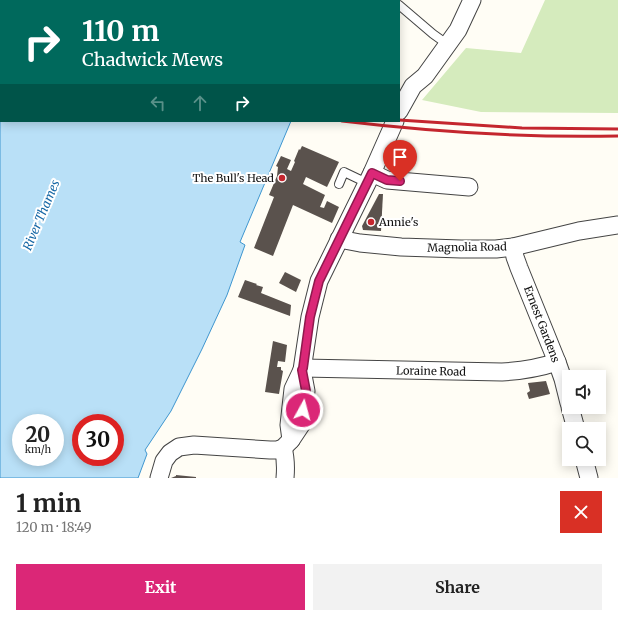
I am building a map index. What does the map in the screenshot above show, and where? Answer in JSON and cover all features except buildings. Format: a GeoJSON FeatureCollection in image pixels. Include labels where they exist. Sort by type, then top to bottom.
{"type":"FeatureCollection","features":[{"type":"Feature","properties":{"kind":"street"},"geometry":{"type":"LineString","coordinates":[[400,109],[413,86],[425,76],[458,30],[472,0]]}},
{"type":"Feature","properties":{"kind":"street"},"geometry":{"type":"LineString","coordinates":[[285,478],[287,444],[301,425],[306,391],[303,369],[310,317],[319,281],[370,178],[394,122]]}},
{"type":"Feature","properties":{"kind":"street"},"geometry":{"type":"LineString","coordinates":[[370,178],[469,187]]}},
{"type":"Feature","properties":{"kind":"street","name":"Magnolia Road"},"geometry":{"type":"LineString","coordinates":[[339,239],[360,243],[401,247],[496,249],[579,231],[618,225]]}},
{"type":"Feature","properties":{"kind":"street","name":"Ernest Gardens"},"geometry":{"type":"LineString","coordinates":[[513,246],[519,268],[562,376]]}},
{"type":"Feature","properties":{"kind":"street","name":"Loraine Road"},"geometry":{"type":"LineString","coordinates":[[303,369],[512,372],[545,366],[557,362]]}},
{"type":"Feature","properties":{"kind":"street"},"geometry":{"type":"LineString","coordinates":[[159,478],[164,461],[170,453],[179,447],[194,445],[270,450],[287,444]]}},
{"type":"Feature","properties":{"kind":"street"},"geometry":{"type":"LineString","coordinates":[[586,466],[589,478]]}},
{"type":"Feature","properties":{"kind":"lane"},"geometry":{"type":"LineString","coordinates":[[400,6],[447,44]]}},
{"type":"Feature","properties":{"kind":"lane"},"geometry":{"type":"LineString","coordinates":[[338,184],[344,172],[370,178]]}},
{"type":"Feature","properties":{"kind":"green space"},"geometry":{"type":"Polygon","coordinates":[[[545,0],[618,0],[618,113],[481,112],[422,100],[466,48],[521,53],[545,0]]]}},
{"type":"Feature","properties":{"kind":"water","name":"River Thames"},"geometry":{"type":"Polygon","coordinates":[[[0,122],[291,122],[240,242],[245,245],[227,295],[171,411],[145,450],[147,454],[138,478],[0,478],[0,122]]]}},
{"type":"Feature","properties":{"kind":"railway"},"geometry":{"type":"LineString","coordinates":[[400,120],[522,128],[618,129]]}},
{"type":"Feature","properties":{"kind":"railway"},"geometry":{"type":"LineString","coordinates":[[352,122],[411,128],[514,135],[618,136]]}},
{"type":"Feature","properties":{"kind":"place","name":"The Bull's Head"},"geometry":{"type":"Point","coordinates":[282,178]}},
{"type":"Feature","properties":{"kind":"place","name":"Annie's"},"geometry":{"type":"Point","coordinates":[371,222]}},
{"type":"Feature","properties":{"kind":"route"},"geometry":{"type":"LineString","coordinates":[[303,410],[306,391],[302,370],[310,317],[319,281],[372,173],[387,180],[400,181]]}}]}
